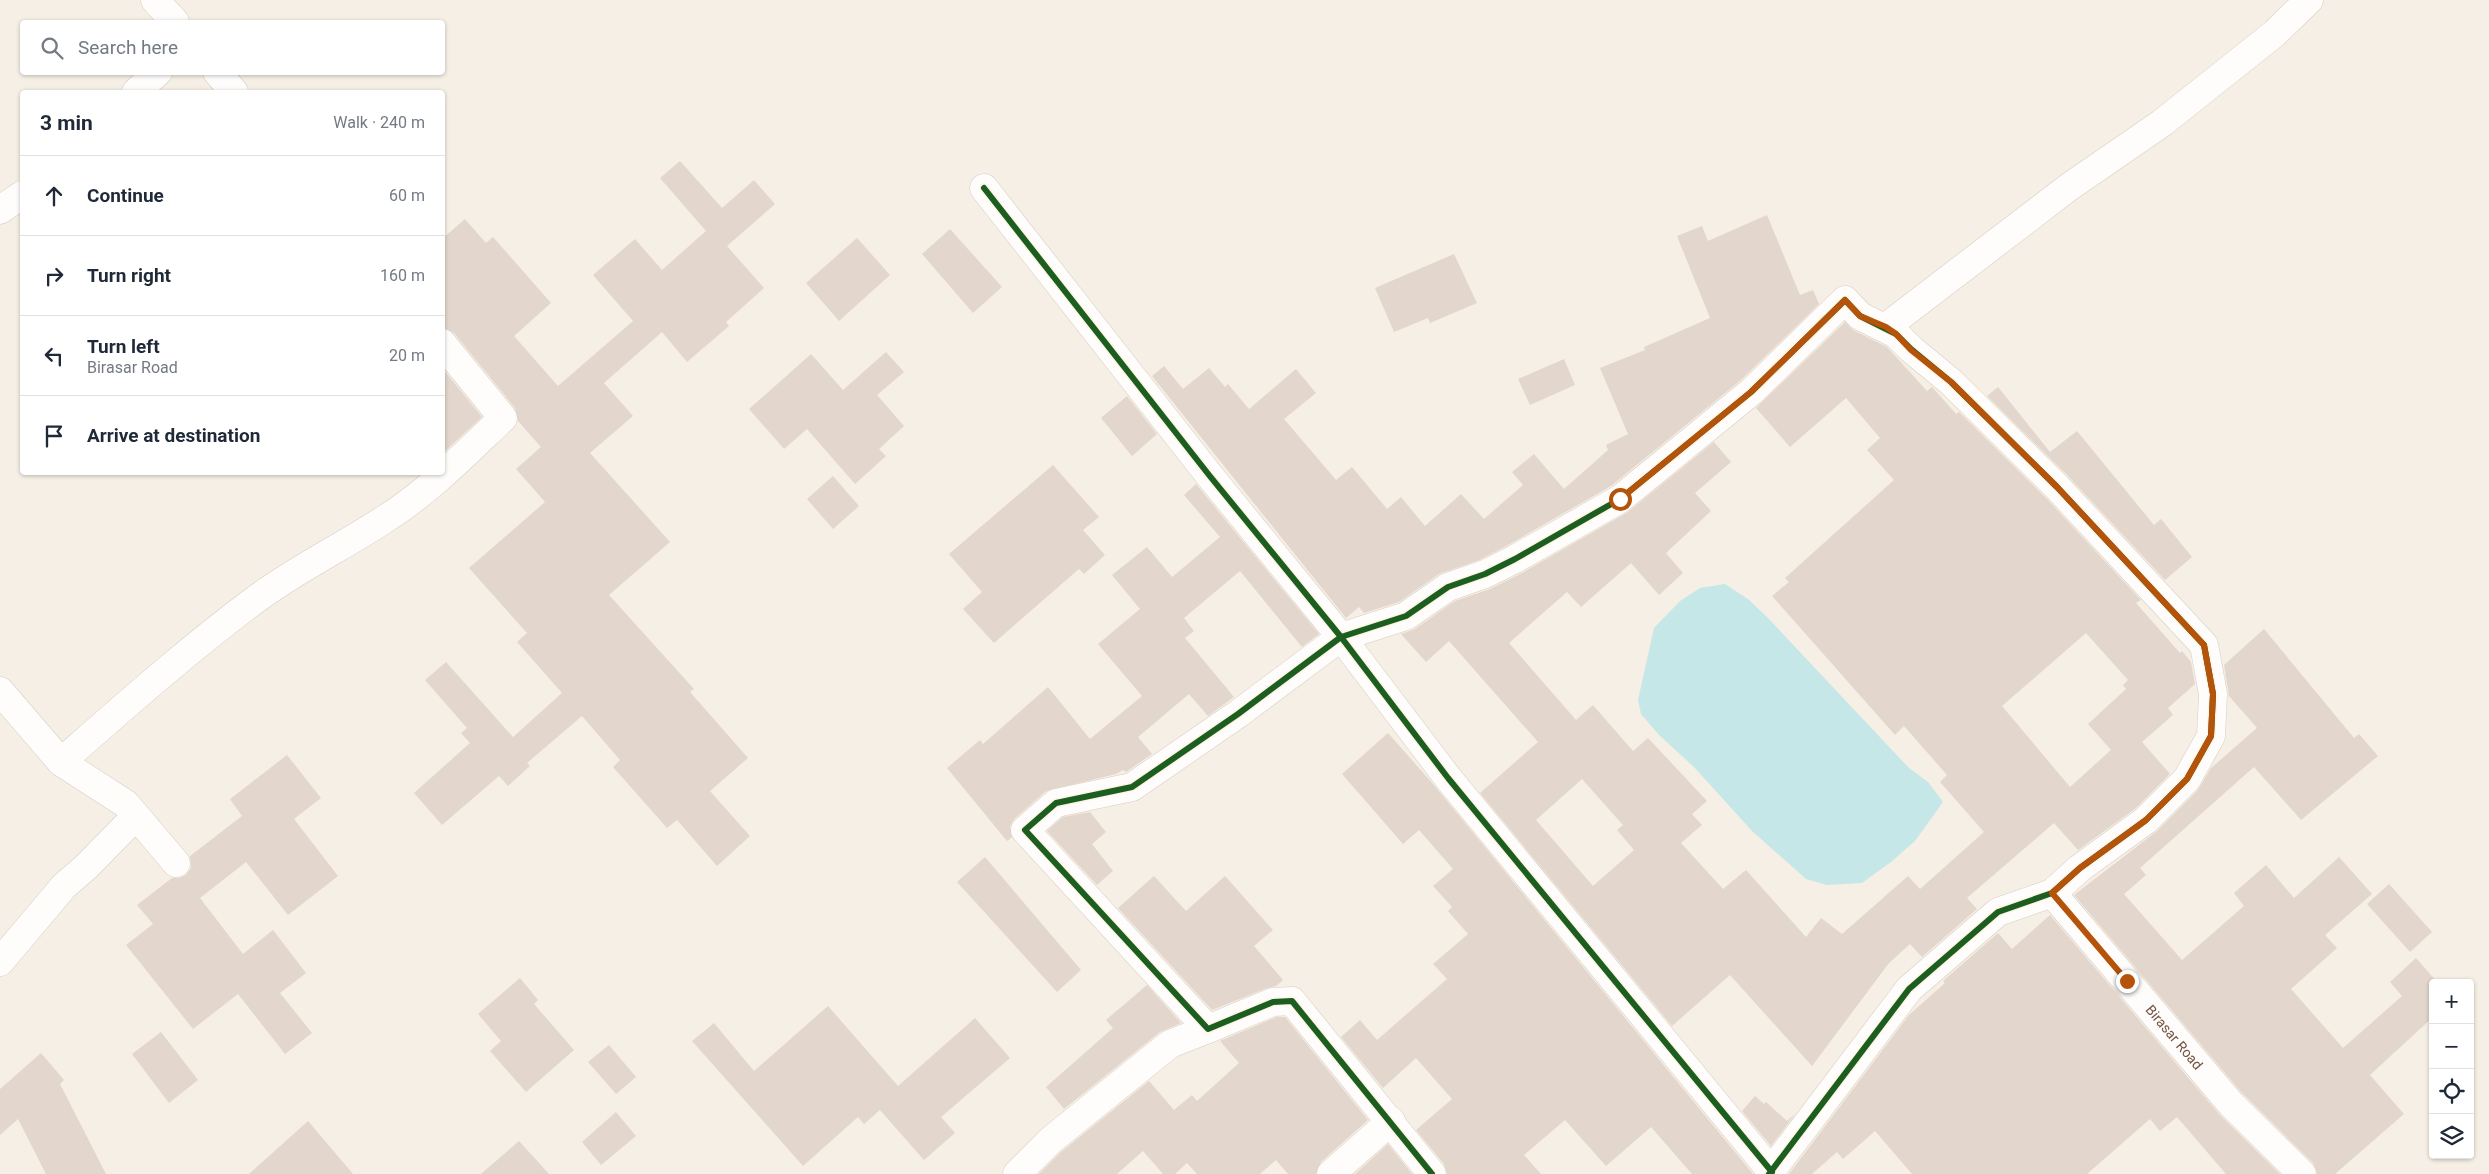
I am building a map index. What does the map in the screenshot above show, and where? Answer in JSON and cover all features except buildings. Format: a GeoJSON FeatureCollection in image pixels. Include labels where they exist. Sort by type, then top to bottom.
{"type":"FeatureCollection","features":[{"type":"Feature","properties":{"kind":"street"},"geometry":{"type":"LineString","coordinates":[[155,0],[173,20]]}},
{"type":"Feature","properties":{"kind":"street"},"geometry":{"type":"LineString","coordinates":[[1886,327],[2069,187],[2162,123],[2275,33],[2309,0]]}},
{"type":"Feature","properties":{"kind":"street"},"geometry":{"type":"LineString","coordinates":[[138,90],[155,75]]}},
{"type":"Feature","properties":{"kind":"street"},"geometry":{"type":"LineString","coordinates":[[220,75],[232,90]]}},
{"type":"Feature","properties":{"kind":"street"},"geometry":{"type":"LineString","coordinates":[[984,188],[1209,474],[1341,637],[1448,778],[1770,1173],[1882,1023],[1910,989],[1998,912],[2052,893],[2080,868],[2146,820],[2187,779],[2211,736],[2213,694],[2204,645],[2043,473],[1951,382],[1886,327],[1860,316],[1845,300],[1751,392],[1620,499],[1485,574],[1448,587],[1406,616],[1341,637],[1238,714],[1132,787],[1056,803],[1025,830],[1208,1029]]}},
{"type":"Feature","properties":{"kind":"street"},"geometry":{"type":"LineString","coordinates":[[0,210],[20,196]]}},
{"type":"Feature","properties":{"kind":"street"},"geometry":{"type":"LineString","coordinates":[[445,347],[503,418],[445,472]]}},
{"type":"Feature","properties":{"kind":"street"},"geometry":{"type":"LineString","coordinates":[[61,762],[159,675],[260,597],[310,562],[389,517],[441,475]]}},
{"type":"Feature","properties":{"kind":"street"},"geometry":{"type":"LineString","coordinates":[[0,691],[61,762],[126,804],[176,863]]}},
{"type":"Feature","properties":{"kind":"street"},"geometry":{"type":"LineString","coordinates":[[0,962],[64,886],[86,867],[136,816]]}},
{"type":"Feature","properties":{"kind":"street","name":"Birasar Road"},"geometry":{"type":"LineString","coordinates":[[2052,893],[2231,1104],[2302,1174]]}},
{"type":"Feature","properties":{"kind":"street"},"geometry":{"type":"LineString","coordinates":[[1017,1174],[1051,1140],[1170,1044],[1273,1002],[1292,1001],[1432,1174]]}},
{"type":"Feature","properties":{"kind":"street"},"geometry":{"type":"LineString","coordinates":[[1331,1174],[1391,1121]]}},
{"type":"Feature","properties":{"kind":"water"},"geometry":{"type":"Polygon","coordinates":[[[1725,584],[1748,599],[1768,618],[1909,768],[1928,782],[1943,802],[1915,841],[1891,862],[1862,883],[1827,885],[1806,879],[1752,831],[1694,767],[1659,735],[1641,714],[1638,700],[1654,628],[1680,601],[1700,588],[1725,584]]]}},
{"type":"Feature","properties":{"kind":"cycle path"},"geometry":{"type":"LineString","coordinates":[[984,188],[1209,475],[1341,637],[1406,616],[1448,587],[1485,574],[1515,559],[1620,499],[1751,392],[1845,300],[1860,316],[1896,334],[1951,382],[2057,487],[2204,645],[2213,694],[2211,736],[2187,779],[2146,820],[2080,868],[2052,893],[1998,912],[1909,989],[1769,1174]]}},
{"type":"Feature","properties":{"kind":"cycle path"},"geometry":{"type":"LineString","coordinates":[[1432,1174],[1292,1001],[1273,1002],[1208,1029],[1025,830],[1056,803],[1132,787],[1238,714],[1341,637],[1448,778],[1772,1172]]}},
{"type":"Feature","properties":{"kind":"route"},"geometry":{"type":"LineString","coordinates":[[1620,499],[1707,430],[1751,392],[1845,300],[1860,316],[1886,327],[1896,334],[1911,350],[1951,382],[2057,487],[2204,645],[2213,694],[2211,736],[2187,779],[2146,820],[2080,868],[2052,893],[2127,981]]}}]}
